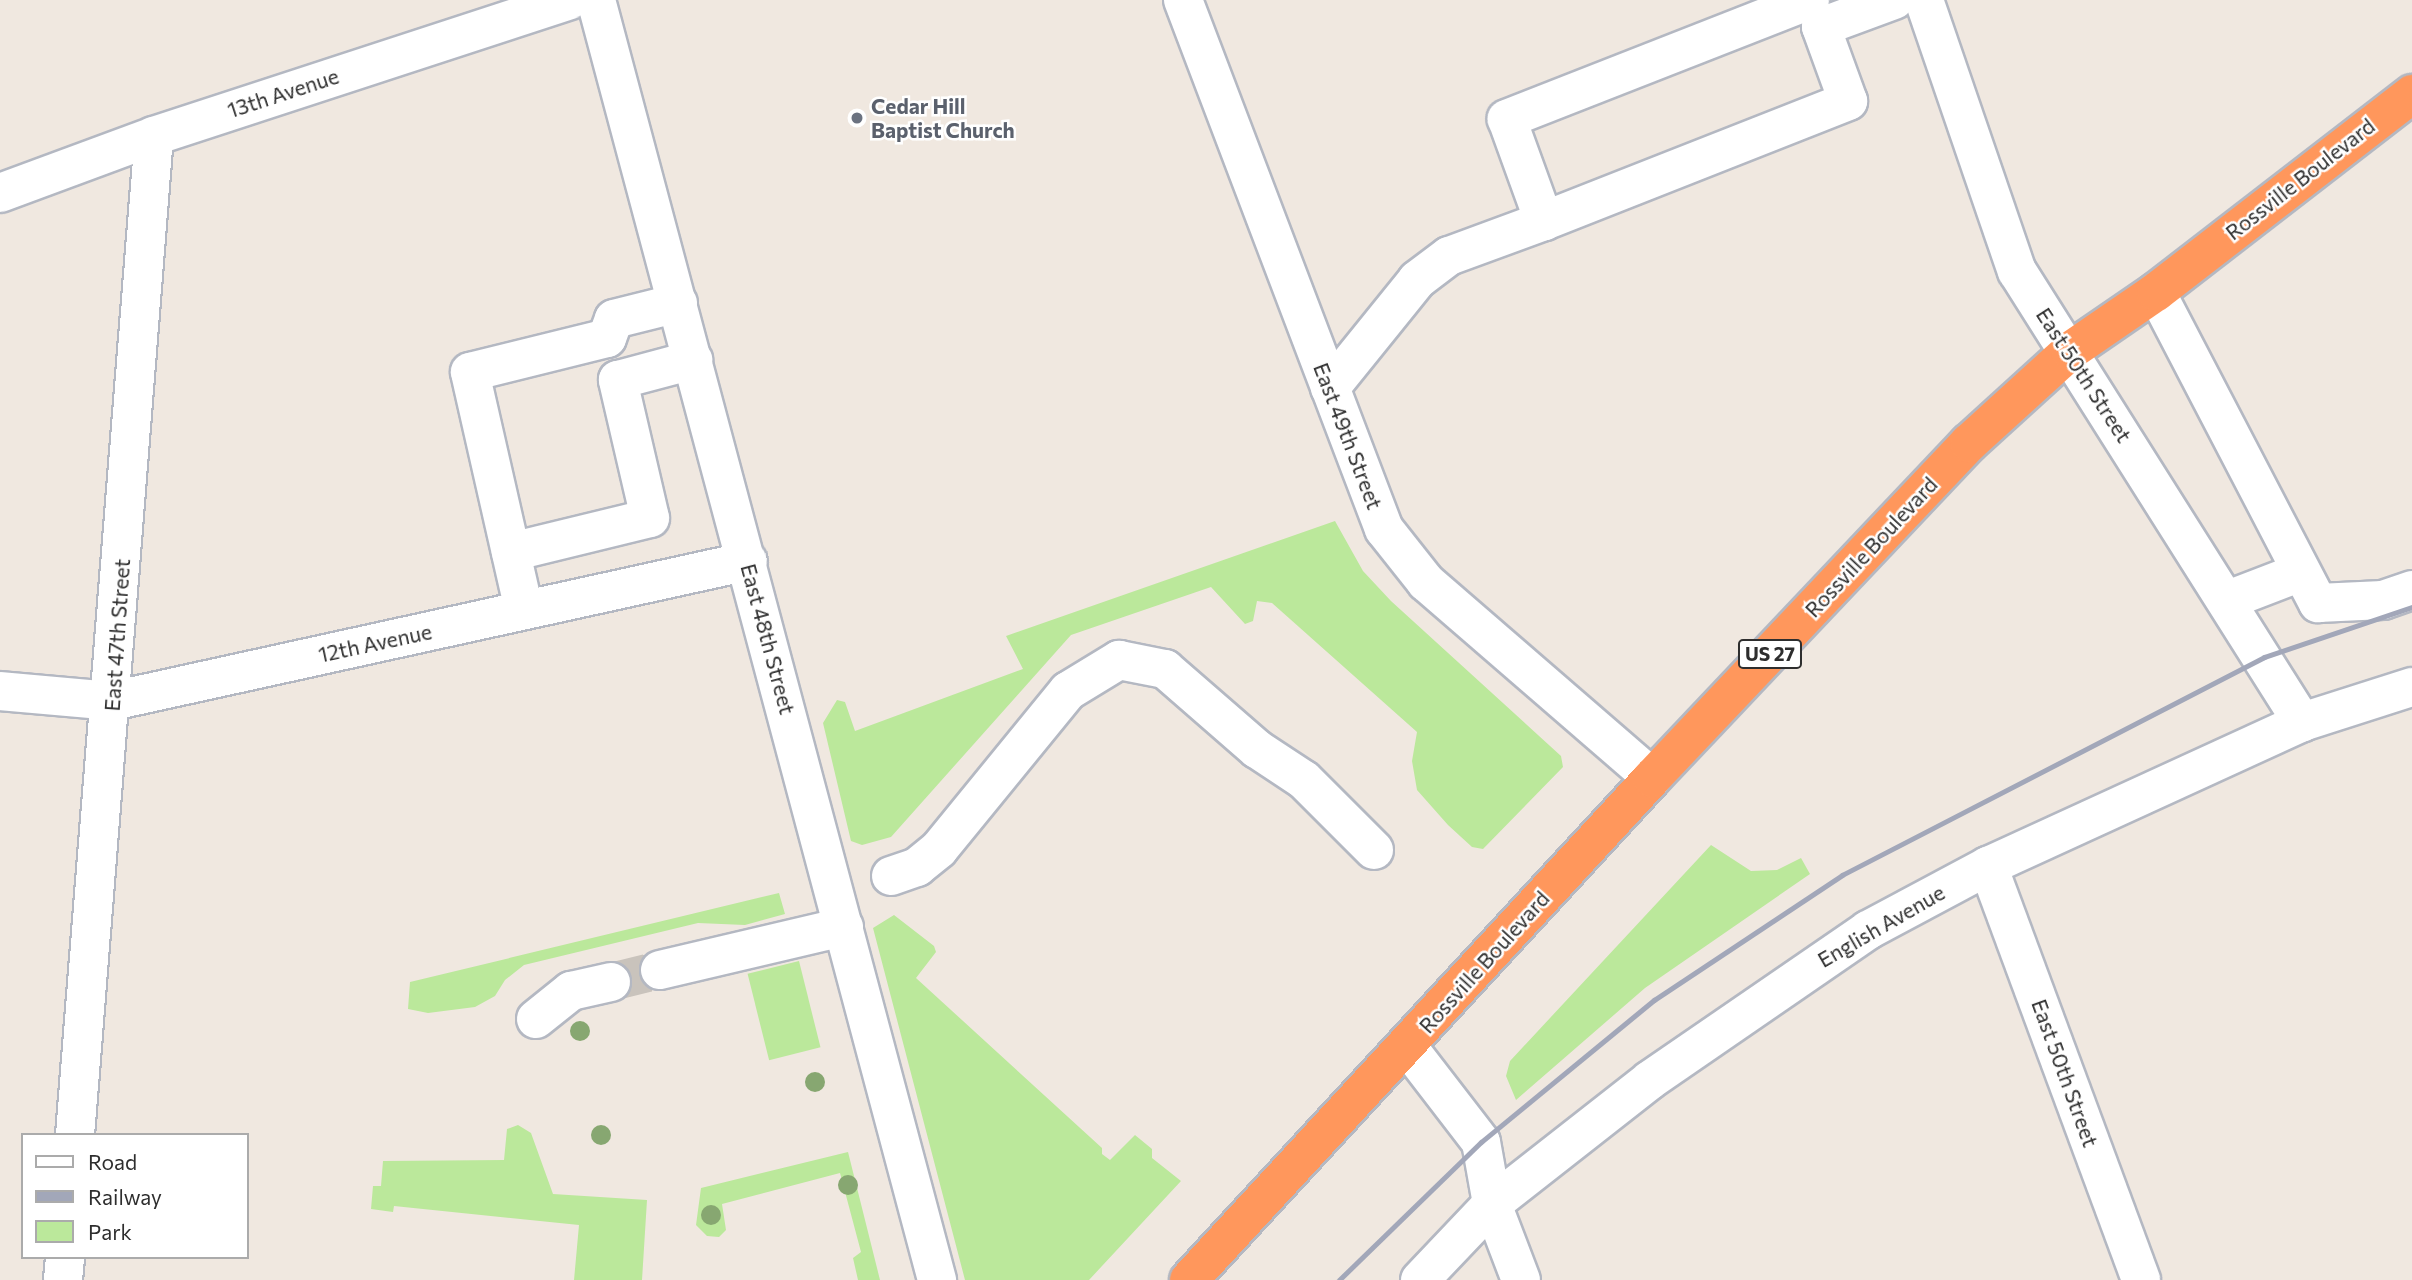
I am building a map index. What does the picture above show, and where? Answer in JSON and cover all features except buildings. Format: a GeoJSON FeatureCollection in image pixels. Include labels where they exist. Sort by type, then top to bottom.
{"type":"FeatureCollection","features":[{"type":"Feature","properties":{"kind":"highway","name":"Rossville Boulevard"},"geometry":{"type":"LineString","coordinates":[[1189,1280],[1652,778],[1969,443],[2070,351],[2156,292],[2412,94]]}},
{"type":"Feature","properties":{"kind":"street","name":"13th Avenue"},"geometry":{"type":"LineString","coordinates":[[0,193],[154,136],[569,0]]}},
{"type":"Feature","properties":{"kind":"street","name":"East 48th Street"},"geometry":{"type":"LineString","coordinates":[[596,0],[748,561],[937,1280]]}},
{"type":"Feature","properties":{"kind":"street","name":"East 49th Street"},"geometry":{"type":"LineString","coordinates":[[1183,0],[1384,529],[1426,582],[1652,778]]}},
{"type":"Feature","properties":{"kind":"street"},"geometry":{"type":"LineString","coordinates":[[1544,221],[1507,119],[1814,9],[1894,0]]}},
{"type":"Feature","properties":{"kind":"street","name":"East 50th Street"},"geometry":{"type":"LineString","coordinates":[[1924,0],[2017,271],[2228,600],[2302,722]]}},
{"type":"Feature","properties":{"kind":"street"},"geometry":{"type":"LineString","coordinates":[[1330,388],[1418,280],[1449,256],[1848,102],[1814,9]]}},
{"type":"Feature","properties":{"kind":"street","name":"East 47th Street"},"geometry":{"type":"LineString","coordinates":[[75,1133],[113,701],[154,136]]}},
{"type":"Feature","properties":{"kind":"street"},"geometry":{"type":"LineString","coordinates":[[2156,292],[2318,603],[2383,600],[2412,590]]}},
{"type":"Feature","properties":{"kind":"street"},"geometry":{"type":"LineString","coordinates":[[524,610],[470,372],[607,338],[614,319],[678,303]]}},
{"type":"Feature","properties":{"kind":"street"},"geometry":{"type":"LineString","coordinates":[[511,552],[650,518],[618,380],[693,360]]}},
{"type":"Feature","properties":{"kind":"street","name":"12th Avenue"},"geometry":{"type":"LineString","coordinates":[[0,691],[113,701],[748,561]]}},
{"type":"Feature","properties":{"kind":"street"},"geometry":{"type":"LineString","coordinates":[[2228,600],[2301,572]]}},
{"type":"Feature","properties":{"kind":"street"},"geometry":{"type":"LineString","coordinates":[[891,876],[917,867],[939,849],[1068,691],[1119,660],[1166,668],[1224,723],[1304,780],[1374,850]]}},
{"type":"Feature","properties":{"kind":"street","name":"English Avenue"},"geometry":{"type":"LineString","coordinates":[[1420,1280],[1492,1205],[1650,1080],[1777,990],[1868,930],[1988,866],[2302,722],[2412,687]]}},
{"type":"Feature","properties":{"kind":"street","name":"East 50th Street"},"geometry":{"type":"LineString","coordinates":[[1988,866],[2141,1280]]}},
{"type":"Feature","properties":{"kind":"street"},"geometry":{"type":"LineString","coordinates":[[660,970],[844,927]]}},
{"type":"Feature","properties":{"kind":"street"},"geometry":{"type":"LineString","coordinates":[[536,1019],[571,991],[611,982]]}},
{"type":"Feature","properties":{"kind":"street"},"geometry":{"type":"LineString","coordinates":[[1407,1046],[1481,1142],[1492,1205],[1521,1280]]}},
{"type":"Feature","properties":{"kind":"street"},"geometry":{"type":"LineString","coordinates":[[63,1280],[65,1259]]}},
{"type":"Feature","properties":{"kind":"green space"},"geometry":{"type":"Polygon","coordinates":[[[1335,521],[1363,571],[1391,601],[1561,756],[1563,767],[1483,849],[1472,847],[1417,790],[1412,761],[1417,732],[1272,603],[1257,601],[1253,621],[1245,624],[1211,587],[1071,635],[891,837],[862,845],[851,841],[823,723],[837,700],[845,702],[855,731],[1023,669],[1006,636],[1335,521]]]}},
{"type":"Feature","properties":{"kind":"green space"},"geometry":{"type":"Polygon","coordinates":[[[1711,845],[1751,871],[1777,870],[1801,858],[1810,874],[1645,988],[1516,1100],[1506,1076],[1510,1061],[1711,845]]]}},
{"type":"Feature","properties":{"kind":"green space"},"geometry":{"type":"Polygon","coordinates":[[[779,893],[785,914],[745,925],[698,923],[524,965],[505,980],[495,996],[475,1007],[428,1013],[408,1009],[410,982],[779,893]]]}},
{"type":"Feature","properties":{"kind":"green space"},"geometry":{"type":"Polygon","coordinates":[[[894,915],[934,946],[936,952],[916,978],[1102,1148],[1102,1154],[1110,1160],[1135,1135],[1152,1149],[1152,1158],[1181,1181],[1089,1280],[965,1280],[873,928],[894,915]]]}},
{"type":"Feature","properties":{"kind":"green space"},"geometry":{"type":"Polygon","coordinates":[[[799,961],[821,1047],[769,1060],[748,974],[799,961]]]}},
{"type":"Feature","properties":{"kind":"green space"},"geometry":{"type":"Polygon","coordinates":[[[518,1125],[531,1133],[553,1194],[647,1200],[642,1280],[574,1280],[579,1225],[394,1206],[393,1212],[371,1209],[373,1186],[381,1186],[383,1161],[504,1160],[507,1129],[518,1125]]]}},
{"type":"Feature","properties":{"kind":"green space"},"geometry":{"type":"Polygon","coordinates":[[[848,1152],[880,1280],[858,1280],[853,1258],[861,1252],[840,1173],[722,1204],[726,1230],[719,1237],[707,1236],[696,1225],[701,1188],[848,1152]]]}},
{"type":"Feature","properties":{"kind":"tunnel"},"geometry":{"type":"LineString","coordinates":[[611,982],[660,970]]}},
{"type":"Feature","properties":{"kind":"railway"},"geometry":{"type":"LineString","coordinates":[[1339,1280],[1481,1142],[1654,1000],[1842,875],[2264,657],[2412,607]]}},
{"type":"Feature","properties":{"kind":"place","name":"Cedar Hill Baptist Church"},"geometry":{"type":"Point","coordinates":[857,118]}}]}
